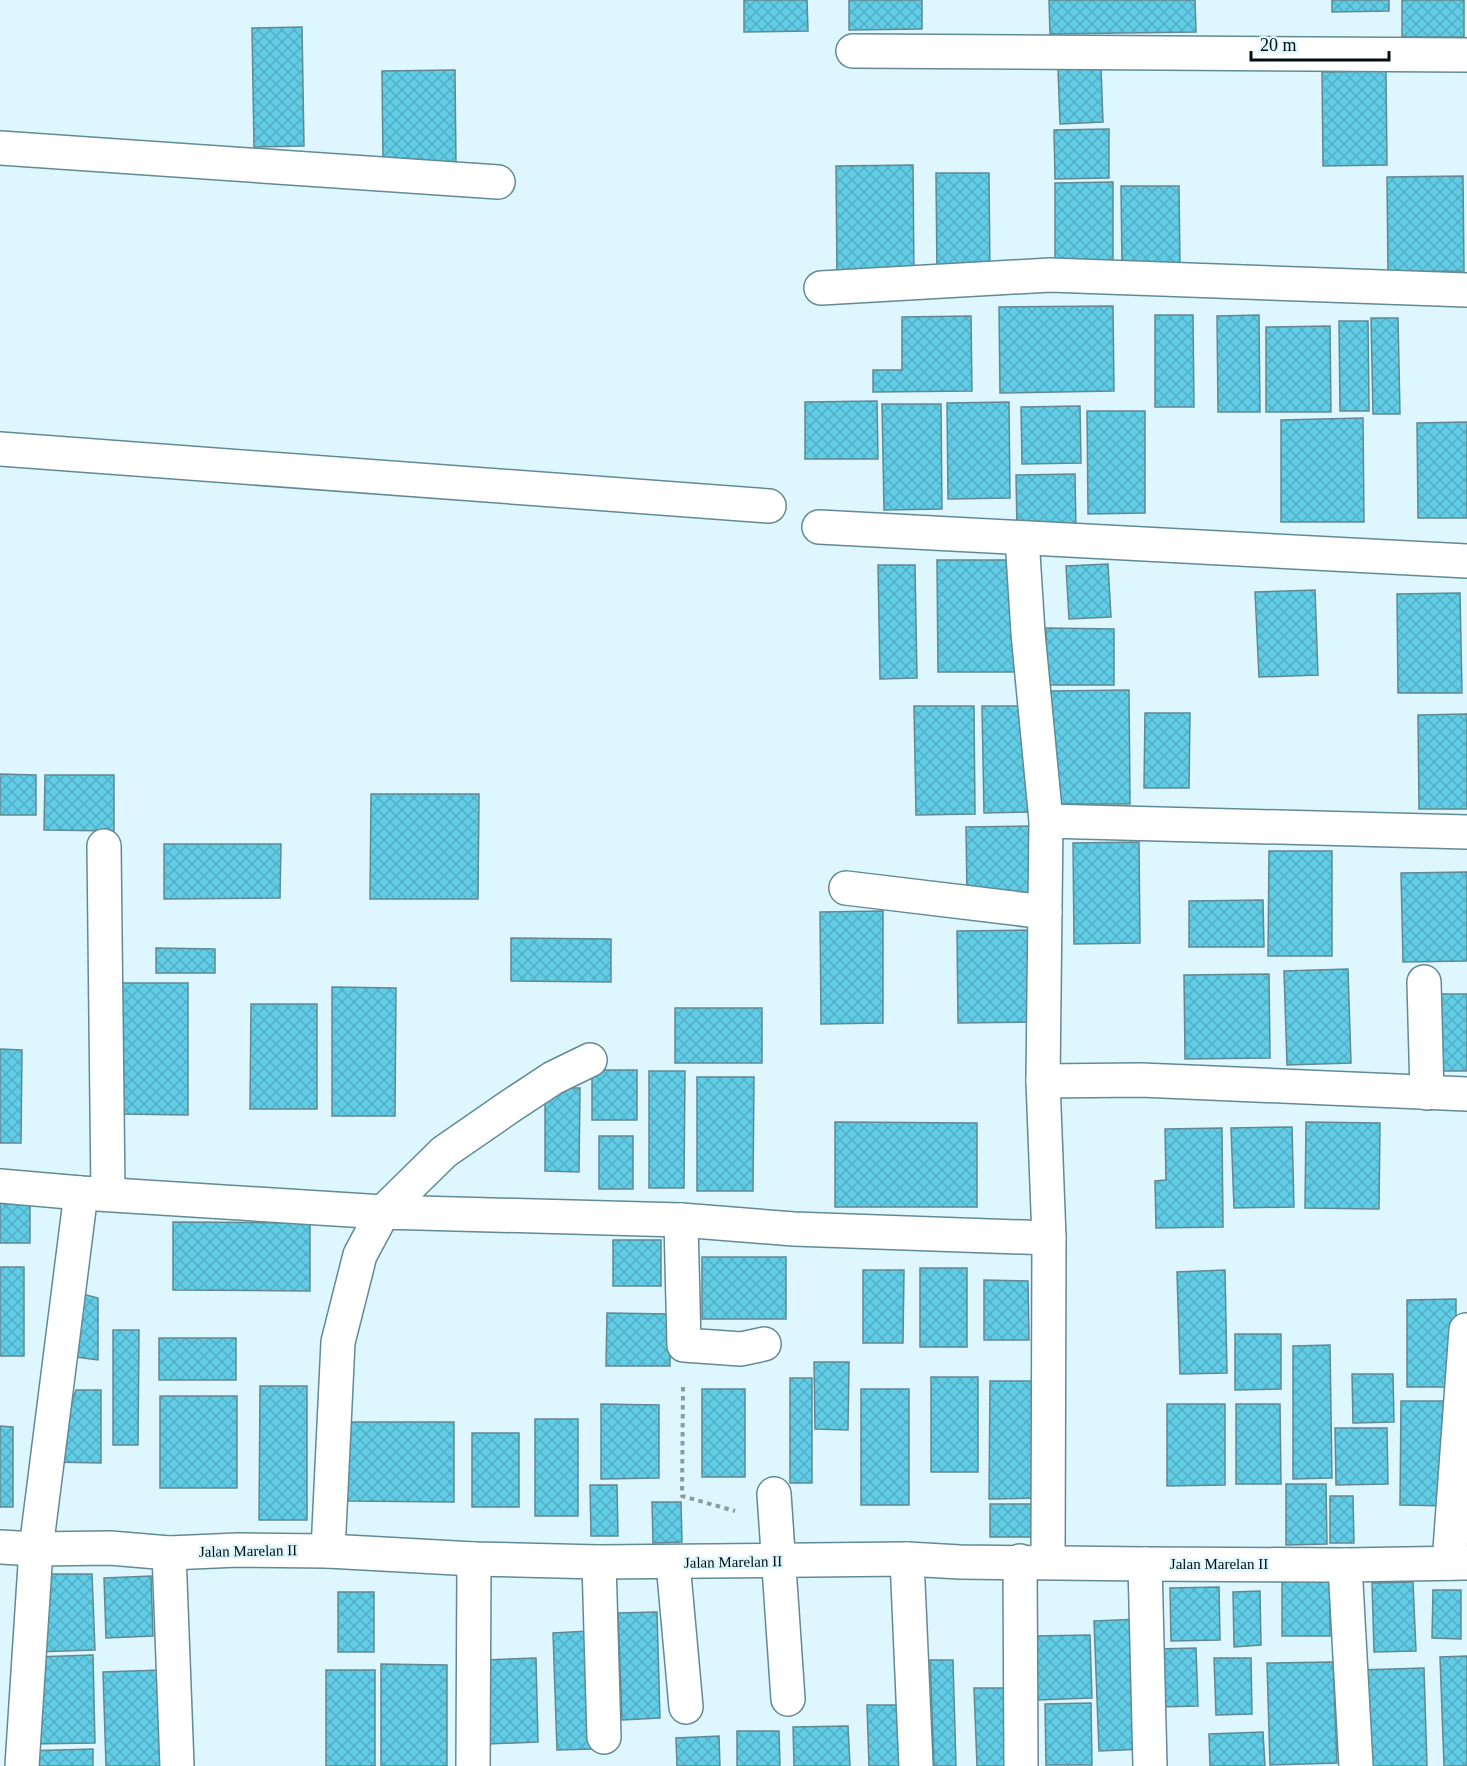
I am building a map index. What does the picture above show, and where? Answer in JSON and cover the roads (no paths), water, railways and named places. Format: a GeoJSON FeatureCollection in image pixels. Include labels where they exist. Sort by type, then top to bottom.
{"type":"FeatureCollection","features":[{"type":"Feature","properties":{"kind":"street"},"geometry":{"type":"LineString","coordinates":[[853,51],[1467,56]]}},
{"type":"Feature","properties":{"kind":"street"},"geometry":{"type":"LineString","coordinates":[[0,148],[498,182]]}},
{"type":"Feature","properties":{"kind":"street"},"geometry":{"type":"LineString","coordinates":[[821,288],[1050,274],[1467,291]]}},
{"type":"Feature","properties":{"kind":"street"},"geometry":{"type":"LineString","coordinates":[[0,449],[769,506]]}},
{"type":"Feature","properties":{"kind":"street"},"geometry":{"type":"LineString","coordinates":[[819,527],[1467,561]]}},
{"type":"Feature","properties":{"kind":"street"},"geometry":{"type":"LineString","coordinates":[[1021,1766],[1034,1562],[1049,1238],[1043,1081],[1046,821],[1028,633],[1022,538]]}},
{"type":"Feature","properties":{"kind":"street"},"geometry":{"type":"LineString","coordinates":[[1046,821],[1467,832]]}},
{"type":"Feature","properties":{"kind":"street"},"geometry":{"type":"LineString","coordinates":[[22,1766],[36,1550],[95,1194],[104,846]]}},
{"type":"Feature","properties":{"kind":"street"},"geometry":{"type":"LineString","coordinates":[[846,888],[1045,912]]}},
{"type":"Feature","properties":{"kind":"street"},"geometry":{"type":"LineString","coordinates":[[1424,982],[1427,1093]]}},
{"type":"Feature","properties":{"kind":"street"},"geometry":{"type":"LineString","coordinates":[[327,1551],[338,1342],[360,1255],[383,1212],[444,1152],[553,1078],[590,1060]]}},
{"type":"Feature","properties":{"kind":"street"},"geometry":{"type":"LineString","coordinates":[[1043,1081],[1141,1080],[1467,1094]]}},
{"type":"Feature","properties":{"kind":"street"},"geometry":{"type":"LineString","coordinates":[[0,1186],[383,1212],[681,1220],[794,1229],[1049,1238]]}},
{"type":"Feature","properties":{"kind":"street"},"geometry":{"type":"LineString","coordinates":[[681,1220],[684,1345],[741,1349],[764,1344]]}},
{"type":"Feature","properties":{"kind":"street"},"geometry":{"type":"LineString","coordinates":[[1458,1563],[1466,1330]]}},
{"type":"Feature","properties":{"kind":"street"},"geometry":{"type":"LineString","coordinates":[[774,1494],[788,1699]]}},
{"type":"Feature","properties":{"kind":"street","name":"Jalan Marelan II"},"geometry":{"type":"LineString","coordinates":[[0,1547],[36,1550],[110,1548],[169,1553],[238,1550],[327,1551],[599,1563],[907,1559],[960,1562],[1145,1564],[1458,1563]]}},
{"type":"Feature","properties":{"kind":"street"},"geometry":{"type":"LineString","coordinates":[[169,1553],[177,1766]]}},
{"type":"Feature","properties":{"kind":"street"},"geometry":{"type":"LineString","coordinates":[[473,1766],[474,1559]]}},
{"type":"Feature","properties":{"kind":"street"},"geometry":{"type":"LineString","coordinates":[[907,1559],[916,1766]]}},
{"type":"Feature","properties":{"kind":"street"},"geometry":{"type":"LineString","coordinates":[[599,1563],[604,1737]]}},
{"type":"Feature","properties":{"kind":"street"},"geometry":{"type":"LineString","coordinates":[[673,1563],[686,1707]]}},
{"type":"Feature","properties":{"kind":"street"},"geometry":{"type":"LineString","coordinates":[[1145,1564],[1150,1766]]}},
{"type":"Feature","properties":{"kind":"street"},"geometry":{"type":"LineString","coordinates":[[1345,1565],[1356,1766]]}}]}
